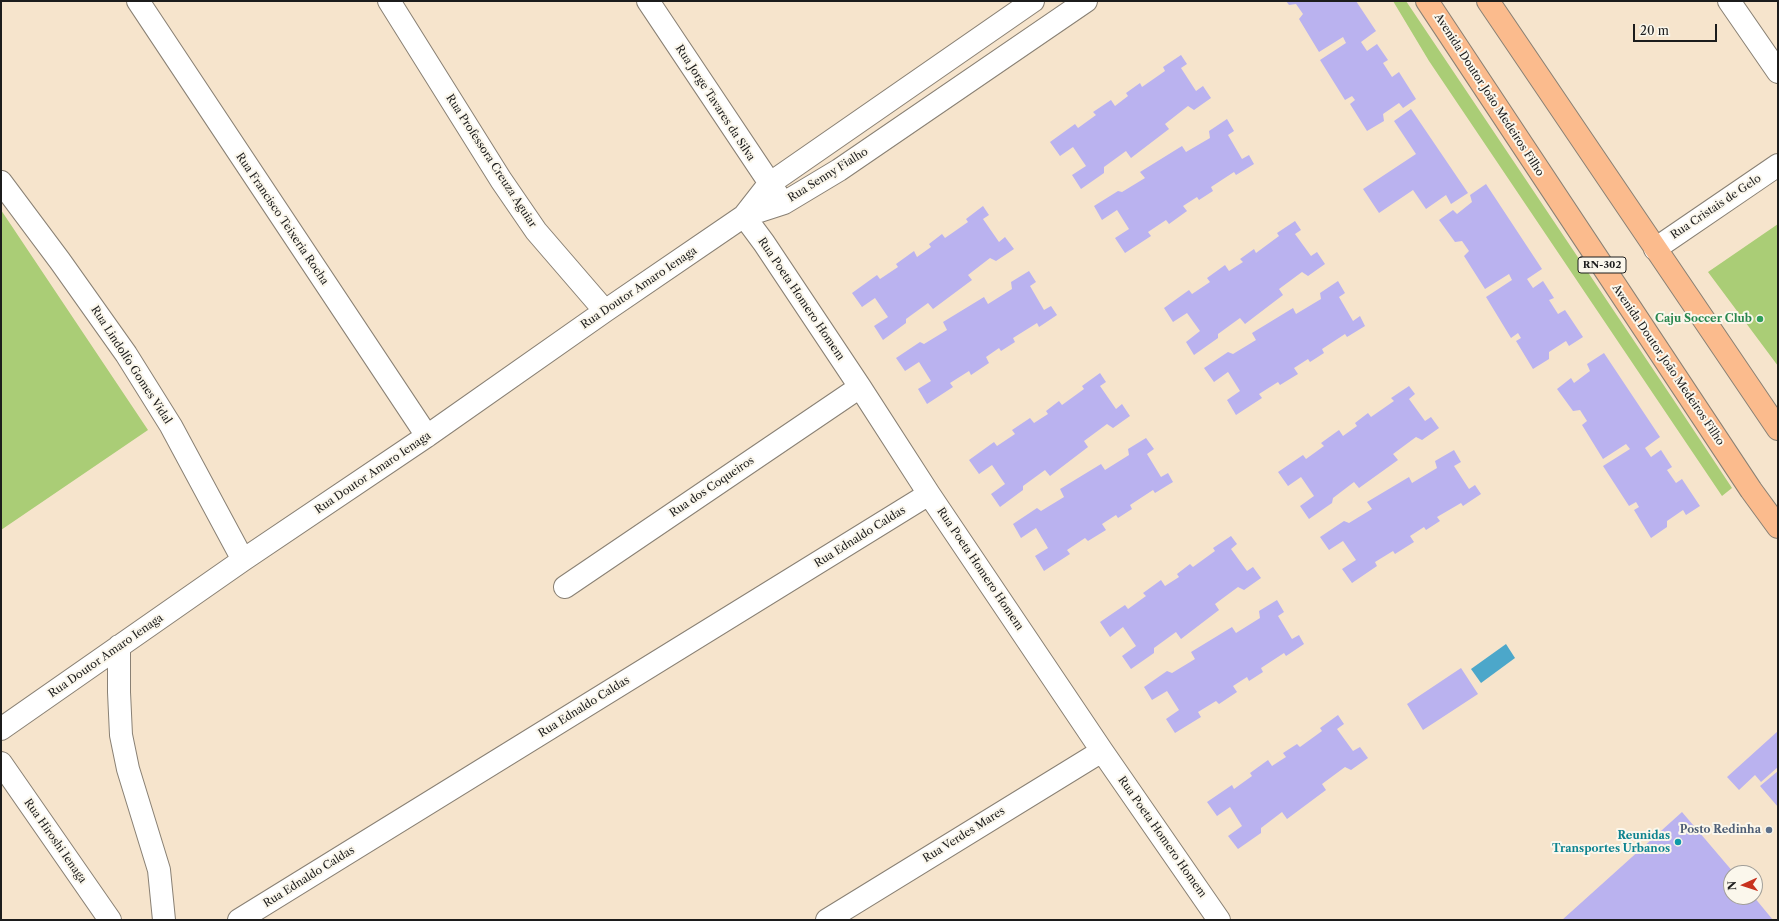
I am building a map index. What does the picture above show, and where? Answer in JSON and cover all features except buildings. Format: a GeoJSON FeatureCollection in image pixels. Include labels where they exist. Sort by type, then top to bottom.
{"type":"FeatureCollection","features":[{"type":"Feature","properties":{"kind":"main road","name":"Avenida Doutor João Medeiros Filho"},"geometry":{"type":"LineString","coordinates":[[1427,1],[1738,470],[1778,527]]}},
{"type":"Feature","properties":{"kind":"main road"},"geometry":{"type":"LineString","coordinates":[[1488,1],[1778,429]]}},
{"type":"Feature","properties":{"kind":"street","name":"Rua Francisco Teixeria Rocha"},"geometry":{"type":"LineString","coordinates":[[138,1],[427,436]]}},
{"type":"Feature","properties":{"kind":"street","name":"Rua Professora Creuza Aguiar"},"geometry":{"type":"LineString","coordinates":[[389,1],[501,180],[536,231],[605,311]]}},
{"type":"Feature","properties":{"kind":"street","name":"Rua Jorge Tavares da Silva"},"geometry":{"type":"LineString","coordinates":[[648,1],[769,184],[784,203]]}},
{"type":"Feature","properties":{"kind":"street"},"geometry":{"type":"LineString","coordinates":[[744,216],[769,184],[1033,1]]}},
{"type":"Feature","properties":{"kind":"street","name":"Rua Senny Fialho"},"geometry":{"type":"LineString","coordinates":[[744,216],[784,203],[839,170],[1086,1]]}},
{"type":"Feature","properties":{"kind":"street"},"geometry":{"type":"LineString","coordinates":[[1729,1],[1778,72]]}},
{"type":"Feature","properties":{"kind":"street","name":"Rua Cristais de Gelo"},"geometry":{"type":"LineString","coordinates":[[1655,249],[1778,165]]}},
{"type":"Feature","properties":{"kind":"street","name":"Rua Lindolfo Gomes Vidal"},"geometry":{"type":"LineString","coordinates":[[1,182],[60,260],[126,354],[171,426],[243,560]]}},
{"type":"Feature","properties":{"kind":"street","name":"Rua Doutor Amaro Ienaga"},"geometry":{"type":"LineString","coordinates":[[1,729],[243,560],[427,436],[605,311],[744,216]]}},
{"type":"Feature","properties":{"kind":"street","name":"Rua Poeta Homero Homem"},"geometry":{"type":"LineString","coordinates":[[744,216],[764,243],[929,494],[1102,751],[1219,920]]}},
{"type":"Feature","properties":{"kind":"street","name":"Rua dos Coqueiros"},"geometry":{"type":"LineString","coordinates":[[565,587],[860,387]]}},
{"type":"Feature","properties":{"kind":"street","name":"Rua Ednaldo Caldas"},"geometry":{"type":"LineString","coordinates":[[239,920],[929,494]]}},
{"type":"Feature","properties":{"kind":"street"},"geometry":{"type":"LineString","coordinates":[[119,646],[121,735],[128,769],[159,870],[164,920]]}},
{"type":"Feature","properties":{"kind":"street","name":"Rua Verdes Mares"},"geometry":{"type":"LineString","coordinates":[[827,920],[1102,751]]}},
{"type":"Feature","properties":{"kind":"street","name":"Rua Hiroshi Ienaga"},"geometry":{"type":"LineString","coordinates":[[1,763],[110,920]]}},
{"type":"Feature","properties":{"kind":"green space"},"geometry":{"type":"Polygon","coordinates":[[[1393,1],[1406,1],[1673,399],[1732,488],[1722,496],[1429,61],[1393,1]]]}},
{"type":"Feature","properties":{"kind":"green space"},"geometry":{"type":"Polygon","coordinates":[[[1,210],[148,430],[1,530],[1,210]]]}},
{"type":"Feature","properties":{"kind":"green space","name":"Caju Soccer Club"},"geometry":{"type":"Polygon","coordinates":[[[1778,224],[1778,366],[1708,272],[1778,224]]]}},
{"type":"Feature","properties":{"kind":"water"},"geometry":{"type":"Polygon","coordinates":[[[1506,644],[1515,658],[1481,683],[1471,669],[1506,644]]]}},
{"type":"Feature","properties":{"kind":"place","name":"Caju Soccer Club"},"geometry":{"type":"Point","coordinates":[1760,319]}},
{"type":"Feature","properties":{"kind":"place","name":"Posto Redinha"},"geometry":{"type":"Point","coordinates":[1769,830]}},
{"type":"Feature","properties":{"kind":"place","name":"Reunidas Transportes Urbanos"},"geometry":{"type":"Point","coordinates":[1678,842]}}]}
